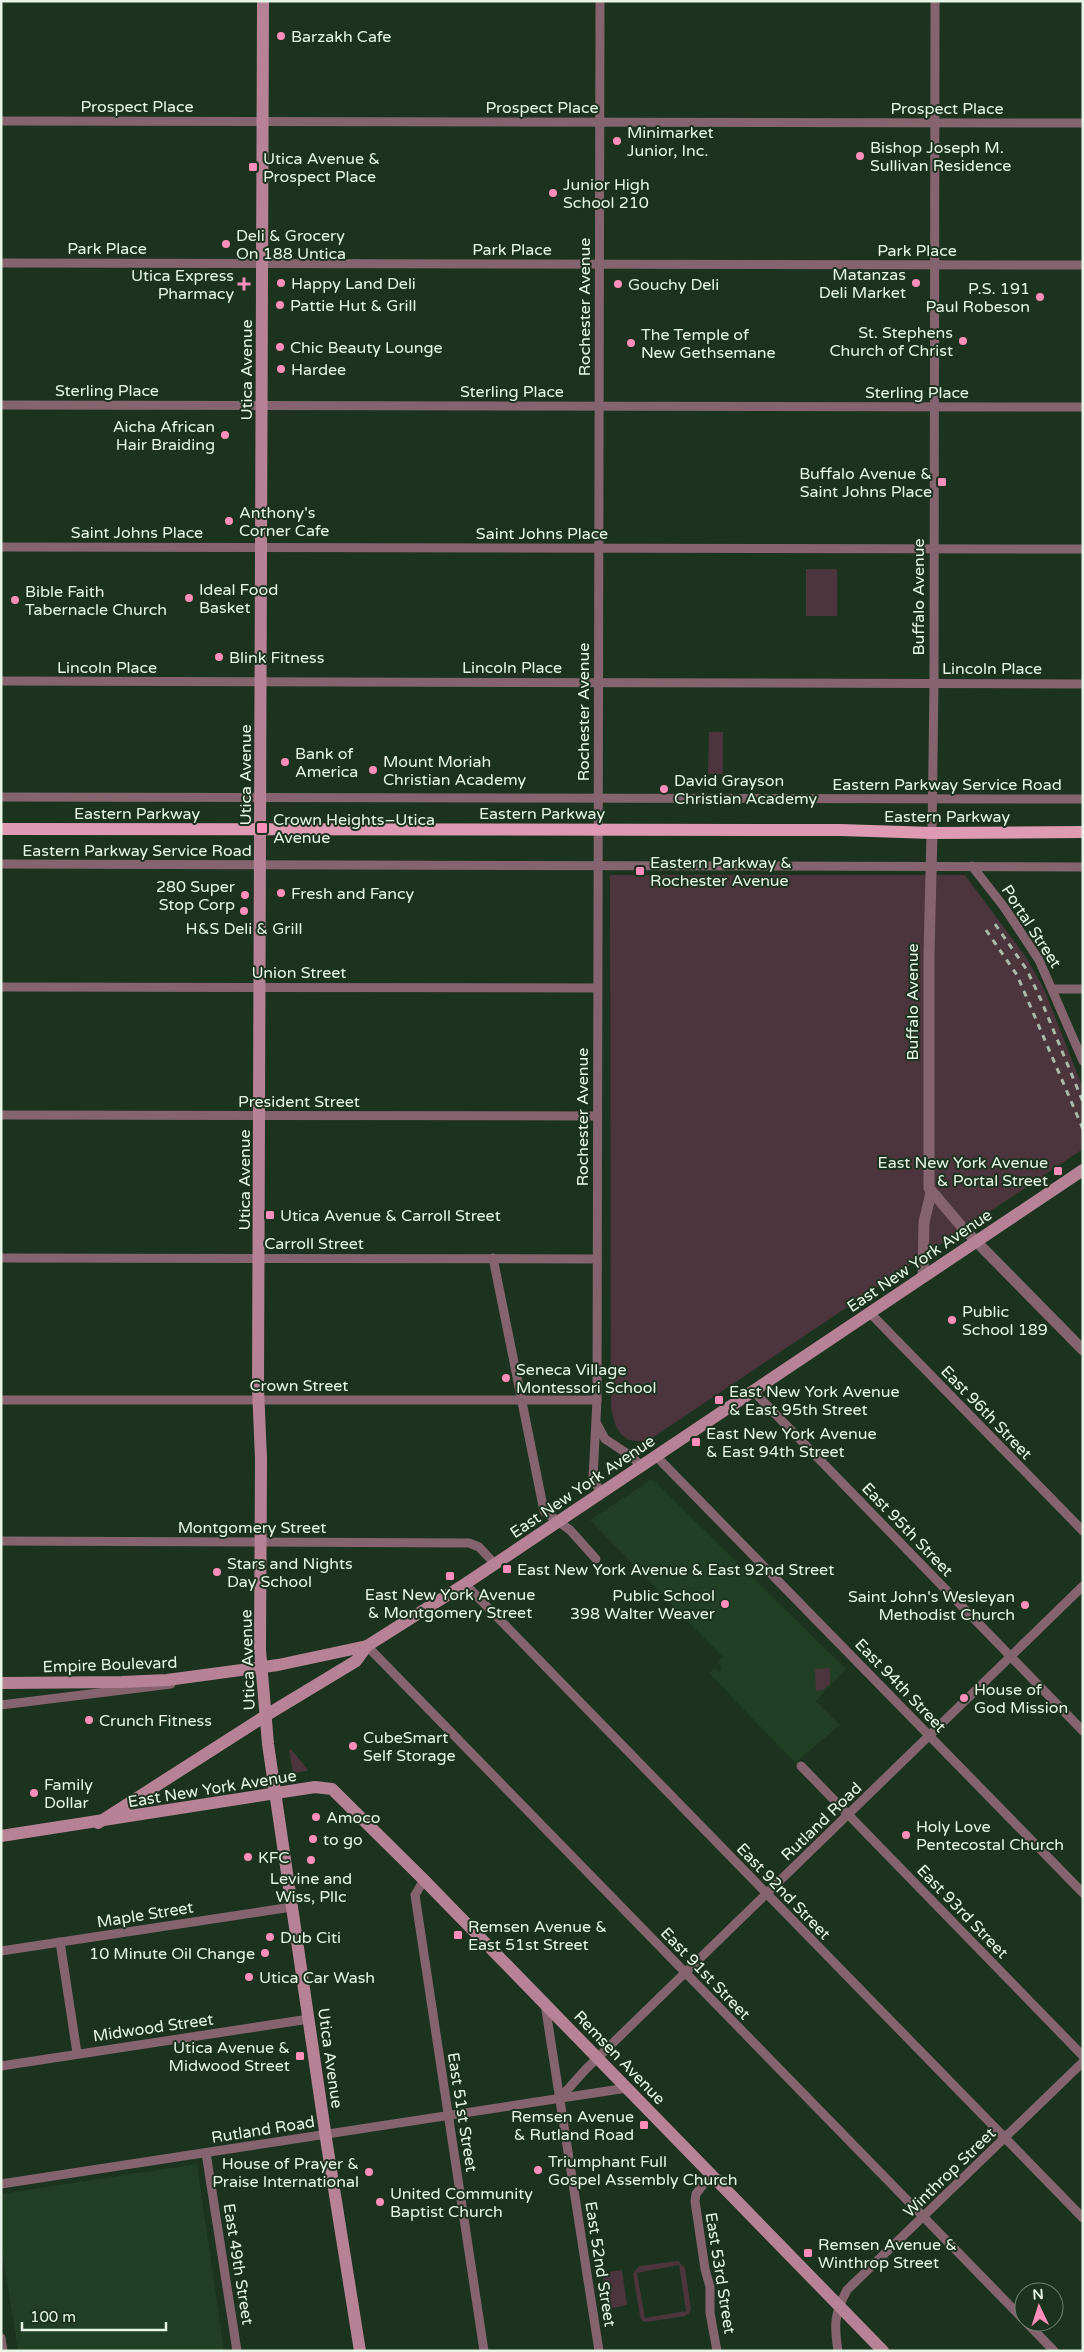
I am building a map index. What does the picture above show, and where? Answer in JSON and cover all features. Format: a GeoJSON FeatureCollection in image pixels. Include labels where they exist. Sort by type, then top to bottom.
{"type":"FeatureCollection","features":[{"type":"Feature","properties":{"kind":"main road","name":"Utica Avenue"},"geometry":{"type":"LineString","coordinates":[[263,1],[259,1400],[261,1667],[265,1716],[292,1907],[360,2351]]}},
{"type":"Feature","properties":{"kind":"main road","name":"Eastern Parkway"},"geometry":{"type":"LineString","coordinates":[[1,829],[1083,832]]}},
{"type":"Feature","properties":{"kind":"main road","name":"East New York Avenue"},"geometry":{"type":"LineString","coordinates":[[98,1822],[265,1716],[356,1661],[367,1646],[465,1584],[1083,1170]]}},
{"type":"Feature","properties":{"kind":"main road","name":"Empire Boulevard"},"geometry":{"type":"LineString","coordinates":[[1,1683],[122,1682],[186,1677],[261,1667],[367,1646]]}},
{"type":"Feature","properties":{"kind":"main road","name":"East New York Avenue"},"geometry":{"type":"LineString","coordinates":[[1,1836],[315,1787],[332,1789]]}},
{"type":"Feature","properties":{"kind":"main road","name":"Remsen Avenue"},"geometry":{"type":"LineString","coordinates":[[332,1789],[424,1880],[883,2351]]}},
{"type":"Feature","properties":{"kind":"street","name":"Rochester Avenue"},"geometry":{"type":"LineString","coordinates":[[600,1],[596,1116],[598,1259],[597,1423],[593,1478],[601,1493]]}},
{"type":"Feature","properties":{"kind":"street","name":"Buffalo Avenue"},"geometry":{"type":"LineString","coordinates":[[924,1277],[924,1222],[931,1193],[928,1184],[928,1162],[934,683],[935,1]]}},
{"type":"Feature","properties":{"kind":"street","name":"Prospect Place"},"geometry":{"type":"LineString","coordinates":[[1,121],[1083,123]]}},
{"type":"Feature","properties":{"kind":"street","name":"Park Place"},"geometry":{"type":"LineString","coordinates":[[1,263],[1083,265]]}},
{"type":"Feature","properties":{"kind":"street","name":"Sterling Place"},"geometry":{"type":"LineString","coordinates":[[1,405],[1083,407]]}},
{"type":"Feature","properties":{"kind":"street","name":"Saint Johns Place"},"geometry":{"type":"LineString","coordinates":[[1,547],[1083,549]]}},
{"type":"Feature","properties":{"kind":"street","name":"Lincoln Place"},"geometry":{"type":"LineString","coordinates":[[1,682],[1083,684]]}},
{"type":"Feature","properties":{"kind":"street","name":"Eastern Parkway Service Road"},"geometry":{"type":"LineString","coordinates":[[1,797],[598,797],[1083,800]]}},
{"type":"Feature","properties":{"kind":"street","name":"Eastern Parkway Service Road"},"geometry":{"type":"LineString","coordinates":[[1,864],[1083,866]]}},
{"type":"Feature","properties":{"kind":"street","name":"Portal Street"},"geometry":{"type":"LineString","coordinates":[[972,866],[1020,930],[1039,960],[1053,988],[1083,1061]]}},
{"type":"Feature","properties":{"kind":"street","name":"Union Street"},"geometry":{"type":"LineString","coordinates":[[1,987],[597,988]]}},
{"type":"Feature","properties":{"kind":"street"},"geometry":{"type":"LineString","coordinates":[[1053,988],[1083,988]]}},
{"type":"Feature","properties":{"kind":"street","name":"President Street"},"geometry":{"type":"LineString","coordinates":[[1,1116],[596,1116]]}},
{"type":"Feature","properties":{"kind":"street"},"geometry":{"type":"LineString","coordinates":[[931,1193],[1083,1350]]}},
{"type":"Feature","properties":{"kind":"street","name":"Carroll Street"},"geometry":{"type":"LineString","coordinates":[[1,1258],[598,1259]]}},
{"type":"Feature","properties":{"kind":"street"},"geometry":{"type":"LineString","coordinates":[[493,1258],[544,1511],[570,1530],[596,1559]]}},
{"type":"Feature","properties":{"kind":"street","name":"East 96th Street"},"geometry":{"type":"LineString","coordinates":[[870,1312],[1083,1531]]}},
{"type":"Feature","properties":{"kind":"street","name":"East 95th Street"},"geometry":{"type":"LineString","coordinates":[[753,1391],[1083,1731]]}},
{"type":"Feature","properties":{"kind":"street","name":"Crown Street"},"geometry":{"type":"LineString","coordinates":[[1,1400],[597,1400]]}},
{"type":"Feature","properties":{"kind":"street"},"geometry":{"type":"LineString","coordinates":[[597,1423],[605,1439],[631,1456],[641,1466]]}},
{"type":"Feature","properties":{"kind":"street","name":"East 94th Street"},"geometry":{"type":"LineString","coordinates":[[656,1456],[1083,1893]]}},
{"type":"Feature","properties":{"kind":"street","name":"Montgomery Street"},"geometry":{"type":"LineString","coordinates":[[1,1542],[469,1543],[479,1547],[495,1564]]}},
{"type":"Feature","properties":{"kind":"street","name":"East 92nd Street"},"geometry":{"type":"LineString","coordinates":[[465,1584],[1083,2218]]}},
{"type":"Feature","properties":{"kind":"street","name":"Rutland Road"},"geometry":{"type":"LineString","coordinates":[[560,2098],[569,2085],[686,1974],[1083,1586]]}},
{"type":"Feature","properties":{"kind":"street","name":"East 91st Street"},"geometry":{"type":"LineString","coordinates":[[367,1646],[1014,2310]]}},
{"type":"Feature","properties":{"kind":"street"},"geometry":{"type":"LineString","coordinates":[[1,1705],[154,1688],[176,1684],[186,1677]]}},
{"type":"Feature","properties":{"kind":"street","name":"East 93rd Street"},"geometry":{"type":"LineString","coordinates":[[801,1766],[1083,2056]]}},
{"type":"Feature","properties":{"kind":"street","name":"East 51st Street"},"geometry":{"type":"LineString","coordinates":[[424,1880],[415,1896],[484,2351]]}},
{"type":"Feature","properties":{"kind":"street","name":"Maple Street"},"geometry":{"type":"LineString","coordinates":[[1,1951],[292,1907]]}},
{"type":"Feature","properties":{"kind":"street"},"geometry":{"type":"LineString","coordinates":[[60,1942],[77,2053]]}},
{"type":"Feature","properties":{"kind":"street","name":"East 52nd Street"},"geometry":{"type":"LineString","coordinates":[[545,2004],[599,2351]]}},
{"type":"Feature","properties":{"kind":"street","name":"Midwood Street"},"geometry":{"type":"LineString","coordinates":[[1,2066],[309,2019]]}},
{"type":"Feature","properties":{"kind":"street","name":"Winthrop Street"},"geometry":{"type":"LineString","coordinates":[[839,2305],[847,2290],[1083,2062]]}},
{"type":"Feature","properties":{"kind":"street","name":"Rutland Road"},"geometry":{"type":"LineString","coordinates":[[1,2184],[627,2088]]}},
{"type":"Feature","properties":{"kind":"street","name":"East 49th Street"},"geometry":{"type":"LineString","coordinates":[[206,2153],[237,2351]]}},
{"type":"Feature","properties":{"kind":"street","name":"East 53rd Street"},"geometry":{"type":"LineString","coordinates":[[711,2174],[696,2194],[695,2202],[705,2269],[710,2287],[710,2313],[717,2351]]}},
{"type":"Feature","properties":{"kind":"street"},"geometry":{"type":"LineString","coordinates":[[838,2351],[834,2324],[839,2305]]}},
{"type":"Feature","properties":{"kind":"street","name":"East 91st Street"},"geometry":{"type":"LineString","coordinates":[[1036,2332],[1054,2351]]}},
{"type":"Feature","properties":{"kind":"street"},"geometry":{"type":"LineString","coordinates":[[1,2338],[3,2351]]}},
{"type":"Feature","properties":{"kind":"shaded area"},"geometry":{"type":"Polygon","coordinates":[[[806,569],[837,569],[837,616],[806,616],[806,569]]]}},
{"type":"Feature","properties":{"kind":"shaded area"},"geometry":{"type":"Polygon","coordinates":[[[709,732],[723,732],[723,774],[708,774],[709,732]]]}},
{"type":"Feature","properties":{"kind":"shaded area"},"geometry":{"type":"Polygon","coordinates":[[[610,875],[965,875],[1026,957],[1044,989],[1083,1088],[1083,1149],[649,1440],[639,1441],[625,1438],[621,1434],[614,1421],[611,1405],[610,875]]]}},
{"type":"Feature","properties":{"kind":"shaded area","name":"Public School 398 Walter Weaver"},"geometry":{"type":"Polygon","coordinates":[[[652,1479],[846,1669],[816,1701],[840,1725],[795,1763],[709,1673],[715,1668],[719,1671],[722,1668],[717,1662],[723,1657],[590,1520],[652,1479]]]}},
{"type":"Feature","properties":{"kind":"shaded area"},"geometry":{"type":"Polygon","coordinates":[[[830,1668],[830,1684],[823,1690],[816,1691],[815,1669],[830,1668]]]}},
{"type":"Feature","properties":{"kind":"shaded area"},"geometry":{"type":"Polygon","coordinates":[[[291,1749],[307,1771],[293,1773],[289,1750],[291,1749]]]}},
{"type":"Feature","properties":{"kind":"shaded area"},"geometry":{"type":"Polygon","coordinates":[[[197,2164],[224,2351],[18,2351],[1,2244],[1,2194],[197,2164]]]}},
{"type":"Feature","properties":{"kind":"shaded area"},"geometry":{"type":"Polygon","coordinates":[[[678,2261],[685,2268],[691,2309],[689,2313],[685,2316],[647,2322],[642,2321],[633,2274],[639,2266],[678,2261]],[[679,2265],[637,2273],[645,2318],[686,2311],[679,2265]]]}},
{"type":"Feature","properties":{"kind":"shaded area"},"geometry":{"type":"Polygon","coordinates":[[[622,2270],[627,2305],[608,2309],[602,2273],[622,2270]]]}},
{"type":"Feature","properties":{"kind":"railway"},"geometry":{"type":"LineString","coordinates":[[995,924],[1027,970],[1083,1102]]}},
{"type":"Feature","properties":{"kind":"railway"},"geometry":{"type":"LineString","coordinates":[[986,930],[1017,975],[1083,1129]]}},
{"type":"Feature","properties":{"kind":"place","name":"Barzakh Cafe"},"geometry":{"type":"Point","coordinates":[281,36]}},
{"type":"Feature","properties":{"kind":"place","name":"Minimarket Junior, Inc."},"geometry":{"type":"Point","coordinates":[617,141]}},
{"type":"Feature","properties":{"kind":"place","name":"Bishop Joseph M. Sullivan Residence"},"geometry":{"type":"Point","coordinates":[860,156]}},
{"type":"Feature","properties":{"kind":"place","name":"Utica Avenue & Prospect Place"},"geometry":{"type":"Point","coordinates":[253,167]}},
{"type":"Feature","properties":{"kind":"place","name":"Junior High School 210"},"geometry":{"type":"Point","coordinates":[553,193]}},
{"type":"Feature","properties":{"kind":"place","name":"Deli & Grocery On 188 Untica"},"geometry":{"type":"Point","coordinates":[226,244]}},
{"type":"Feature","properties":{"kind":"place","name":"Happy Land Deli"},"geometry":{"type":"Point","coordinates":[281,283]}},
{"type":"Feature","properties":{"kind":"place","name":"Matanzas Deli Market"},"geometry":{"type":"Point","coordinates":[916,283]}},
{"type":"Feature","properties":{"kind":"place","name":"Utica Express Pharmacy"},"geometry":{"type":"Point","coordinates":[244,284]}},
{"type":"Feature","properties":{"kind":"place","name":"Gouchy Deli"},"geometry":{"type":"Point","coordinates":[618,284]}},
{"type":"Feature","properties":{"kind":"place","name":"P.S. 191 Paul Robeson"},"geometry":{"type":"Point","coordinates":[1040,297]}},
{"type":"Feature","properties":{"kind":"place","name":"Pattie Hut & Grill"},"geometry":{"type":"Point","coordinates":[280,305]}},
{"type":"Feature","properties":{"kind":"place","name":"St. Stephens Church of Christ"},"geometry":{"type":"Point","coordinates":[963,341]}},
{"type":"Feature","properties":{"kind":"place","name":"The Temple of New Gethsemane"},"geometry":{"type":"Point","coordinates":[631,343]}},
{"type":"Feature","properties":{"kind":"place","name":"Chic Beauty Lounge"},"geometry":{"type":"Point","coordinates":[280,347]}},
{"type":"Feature","properties":{"kind":"place","name":"Hardee"},"geometry":{"type":"Point","coordinates":[281,369]}},
{"type":"Feature","properties":{"kind":"place","name":"Aicha African Hair Braiding"},"geometry":{"type":"Point","coordinates":[225,435]}},
{"type":"Feature","properties":{"kind":"place","name":"Buffalo Avenue & Saint Johns Place"},"geometry":{"type":"Point","coordinates":[942,482]}},
{"type":"Feature","properties":{"kind":"place","name":"Anthony's Corner Cafe"},"geometry":{"type":"Point","coordinates":[229,521]}},
{"type":"Feature","properties":{"kind":"place","name":"Ideal Food Basket"},"geometry":{"type":"Point","coordinates":[189,598]}},
{"type":"Feature","properties":{"kind":"place","name":"Bible Faith Tabernacle Church"},"geometry":{"type":"Point","coordinates":[15,600]}},
{"type":"Feature","properties":{"kind":"place","name":"Blink Fitness"},"geometry":{"type":"Point","coordinates":[219,657]}},
{"type":"Feature","properties":{"kind":"place","name":"Bank of America"},"geometry":{"type":"Point","coordinates":[285,762]}},
{"type":"Feature","properties":{"kind":"place","name":"Mount Moriah Christian Academy"},"geometry":{"type":"Point","coordinates":[373,770]}},
{"type":"Feature","properties":{"kind":"place","name":"David Grayson Christian Academy"},"geometry":{"type":"Point","coordinates":[664,789]}},
{"type":"Feature","properties":{"kind":"place","name":"Crown Heights–Utica Avenue"},"geometry":{"type":"Point","coordinates":[262,828]}},
{"type":"Feature","properties":{"kind":"place","name":"Eastern Parkway & Rochester Avenue"},"geometry":{"type":"Point","coordinates":[640,871]}},
{"type":"Feature","properties":{"kind":"place","name":"Fresh and Fancy"},"geometry":{"type":"Point","coordinates":[281,893]}},
{"type":"Feature","properties":{"kind":"place","name":"280 Super Stop Corp"},"geometry":{"type":"Point","coordinates":[245,895]}},
{"type":"Feature","properties":{"kind":"place","name":"H&S Deli & Grill"},"geometry":{"type":"Point","coordinates":[244,911]}},
{"type":"Feature","properties":{"kind":"place","name":"East New York Avenue & Portal Street"},"geometry":{"type":"Point","coordinates":[1058,1171]}},
{"type":"Feature","properties":{"kind":"place","name":"Utica Avenue & Carroll Street"},"geometry":{"type":"Point","coordinates":[270,1215]}},
{"type":"Feature","properties":{"kind":"place","name":"Public School 189"},"geometry":{"type":"Point","coordinates":[952,1320]}},
{"type":"Feature","properties":{"kind":"place","name":"Seneca Village Montessori School"},"geometry":{"type":"Point","coordinates":[506,1378]}},
{"type":"Feature","properties":{"kind":"place","name":"East New York Avenue & East 95th Street"},"geometry":{"type":"Point","coordinates":[719,1400]}},
{"type":"Feature","properties":{"kind":"place","name":"East New York Avenue & East 94th Street"},"geometry":{"type":"Point","coordinates":[696,1442]}},
{"type":"Feature","properties":{"kind":"place","name":"East New York Avenue & East 92nd Street"},"geometry":{"type":"Point","coordinates":[507,1569]}},
{"type":"Feature","properties":{"kind":"place","name":"Stars and Nights Day School"},"geometry":{"type":"Point","coordinates":[217,1572]}},
{"type":"Feature","properties":{"kind":"place","name":"East New York Avenue & Montgomery Street"},"geometry":{"type":"Point","coordinates":[450,1576]}},
{"type":"Feature","properties":{"kind":"place","name":"Public School 398 Walter Weaver"},"geometry":{"type":"Point","coordinates":[725,1604]}},
{"type":"Feature","properties":{"kind":"place","name":"Saint John's Wesleyan Methodist Church"},"geometry":{"type":"Point","coordinates":[1025,1605]}},
{"type":"Feature","properties":{"kind":"place","name":"House of God Mission"},"geometry":{"type":"Point","coordinates":[964,1698]}},
{"type":"Feature","properties":{"kind":"place","name":"Crunch Fitness"},"geometry":{"type":"Point","coordinates":[89,1720]}},
{"type":"Feature","properties":{"kind":"place","name":"CubeSmart Self Storage"},"geometry":{"type":"Point","coordinates":[353,1746]}},
{"type":"Feature","properties":{"kind":"place","name":"Family Dollar"},"geometry":{"type":"Point","coordinates":[34,1793]}},
{"type":"Feature","properties":{"kind":"place","name":"Amoco"},"geometry":{"type":"Point","coordinates":[316,1817]}},
{"type":"Feature","properties":{"kind":"place","name":"Holy Love Pentecostal Church"},"geometry":{"type":"Point","coordinates":[906,1835]}},
{"type":"Feature","properties":{"kind":"place","name":"to go"},"geometry":{"type":"Point","coordinates":[313,1839]}},
{"type":"Feature","properties":{"kind":"place","name":"KFC"},"geometry":{"type":"Point","coordinates":[248,1857]}},
{"type":"Feature","properties":{"kind":"place","name":"Levine and Wiss, Pllc"},"geometry":{"type":"Point","coordinates":[311,1860]}},
{"type":"Feature","properties":{"kind":"place","name":"Remsen Avenue & East 51st Street"},"geometry":{"type":"Point","coordinates":[458,1935]}},
{"type":"Feature","properties":{"kind":"place","name":"Dub Citi"},"geometry":{"type":"Point","coordinates":[270,1937]}},
{"type":"Feature","properties":{"kind":"place","name":"10 Minute Oil Change"},"geometry":{"type":"Point","coordinates":[265,1953]}},
{"type":"Feature","properties":{"kind":"place","name":"Utica Car Wash"},"geometry":{"type":"Point","coordinates":[249,1977]}},
{"type":"Feature","properties":{"kind":"place","name":"Utica Avenue & Midwood Street"},"geometry":{"type":"Point","coordinates":[300,2056]}},
{"type":"Feature","properties":{"kind":"place","name":"Remsen Avenue & Rutland Road"},"geometry":{"type":"Point","coordinates":[644,2125]}},
{"type":"Feature","properties":{"kind":"place","name":"Triumphant Full Gospel Assembly Church"},"geometry":{"type":"Point","coordinates":[538,2170]}},
{"type":"Feature","properties":{"kind":"place","name":"House of Prayer & Praise International"},"geometry":{"type":"Point","coordinates":[369,2172]}},
{"type":"Feature","properties":{"kind":"place","name":"United Community Baptist Church"},"geometry":{"type":"Point","coordinates":[380,2202]}},
{"type":"Feature","properties":{"kind":"place","name":"Remsen Avenue & Winthrop Street"},"geometry":{"type":"Point","coordinates":[808,2253]}}]}
